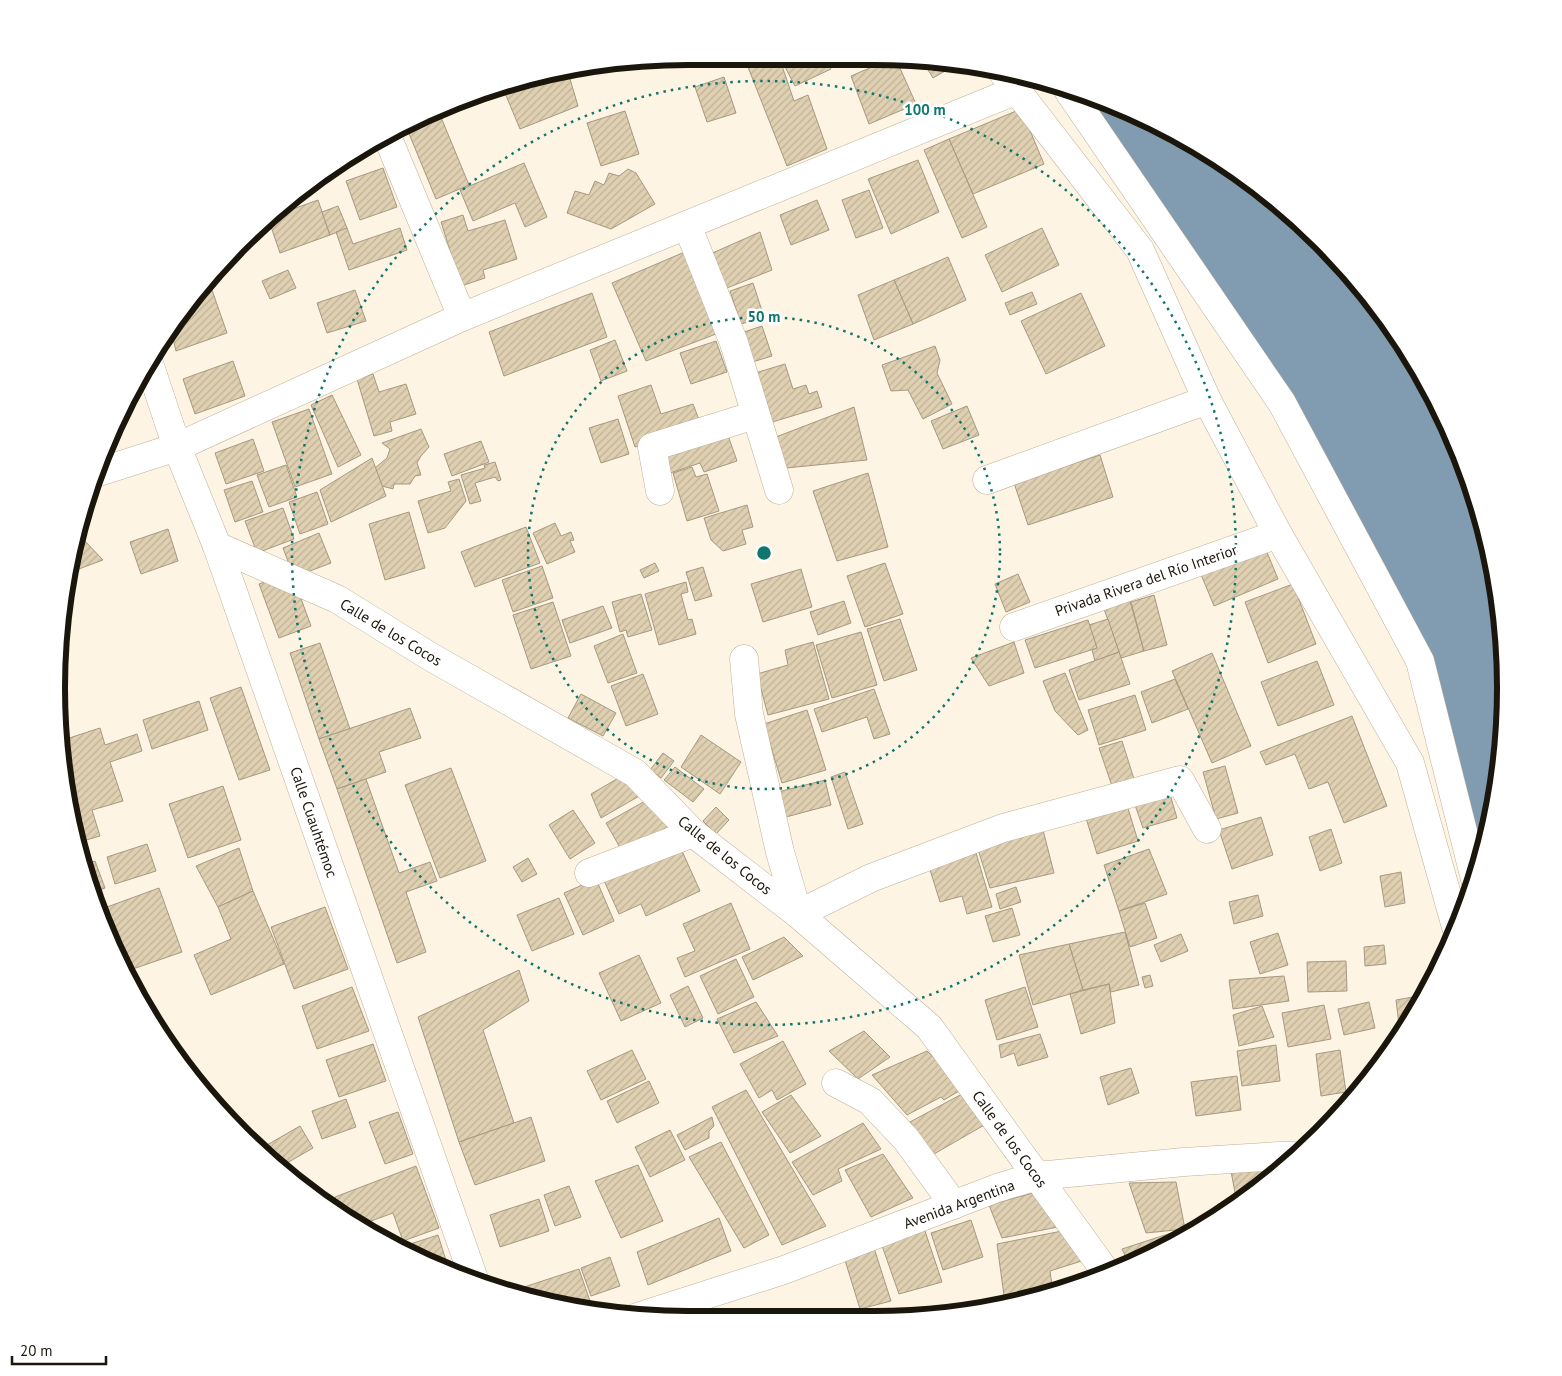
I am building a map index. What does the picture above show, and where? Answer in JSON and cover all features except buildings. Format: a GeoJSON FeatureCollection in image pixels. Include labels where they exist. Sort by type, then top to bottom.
{"type":"FeatureCollection","features":[{"type":"Feature","properties":{"kind":"street"},"geometry":{"type":"LineString","coordinates":[[105,470],[177,447],[462,317],[687,225],[1009,80],[1140,250],[1207,400],[1278,534],[1410,763],[1453,917]]}},
{"type":"Feature","properties":{"kind":"street"},"geometry":{"type":"LineString","coordinates":[[1073,98],[1282,403],[1420,661],[1471,864]]}},
{"type":"Feature","properties":{"kind":"street"},"geometry":{"type":"LineString","coordinates":[[388,142],[462,317]]}},
{"type":"Feature","properties":{"kind":"street"},"geometry":{"type":"LineString","coordinates":[[687,225],[734,343],[778,490]]}},
{"type":"Feature","properties":{"kind":"street","name":"Calle Cuauhtémoc"},"geometry":{"type":"LineString","coordinates":[[152,371],[177,447],[217,546],[472,1272]]}},
{"type":"Feature","properties":{"kind":"street"},"geometry":{"type":"LineString","coordinates":[[987,480],[1207,400]]}},
{"type":"Feature","properties":{"kind":"street"},"geometry":{"type":"LineString","coordinates":[[660,491],[652,447],[755,415]]}},
{"type":"Feature","properties":{"kind":"street","name":"Privada Rivera del Río Interior"},"geometry":{"type":"LineString","coordinates":[[1014,627],[1278,534]]}},
{"type":"Feature","properties":{"kind":"street","name":"Calle de los Cocos"},"geometry":{"type":"LineString","coordinates":[[217,546],[337,598],[431,657],[635,772],[693,833],[798,914],[929,1027],[1103,1267]]}},
{"type":"Feature","properties":{"kind":"street"},"geometry":{"type":"LineString","coordinates":[[744,659],[749,714],[780,852],[798,914],[871,878],[1003,828],[1180,780],[1207,829]]}},
{"type":"Feature","properties":{"kind":"street"},"geometry":{"type":"LineString","coordinates":[[590,872],[693,833]]}},
{"type":"Feature","properties":{"kind":"street"},"geometry":{"type":"LineString","coordinates":[[836,1083],[870,1101],[906,1140],[954,1205]]}},
{"type":"Feature","properties":{"kind":"street","name":"Avenida Argentina"},"geometry":{"type":"LineString","coordinates":[[658,1310],[784,1270],[997,1188],[1037,1176],[1184,1162],[1285,1156]]}},
{"type":"Feature","properties":{"kind":"water"},"geometry":{"type":"Polygon","coordinates":[[[1073,98],[1112,112],[1186,148],[1253,194],[1285,220],[1315,247],[1368,309],[1392,342],[1433,412],[1450,450],[1476,527],[1492,607],[1496,647],[1496,729],[1492,769],[1485,810],[1471,864],[1420,661],[1282,403],[1073,98]]]}}]}
